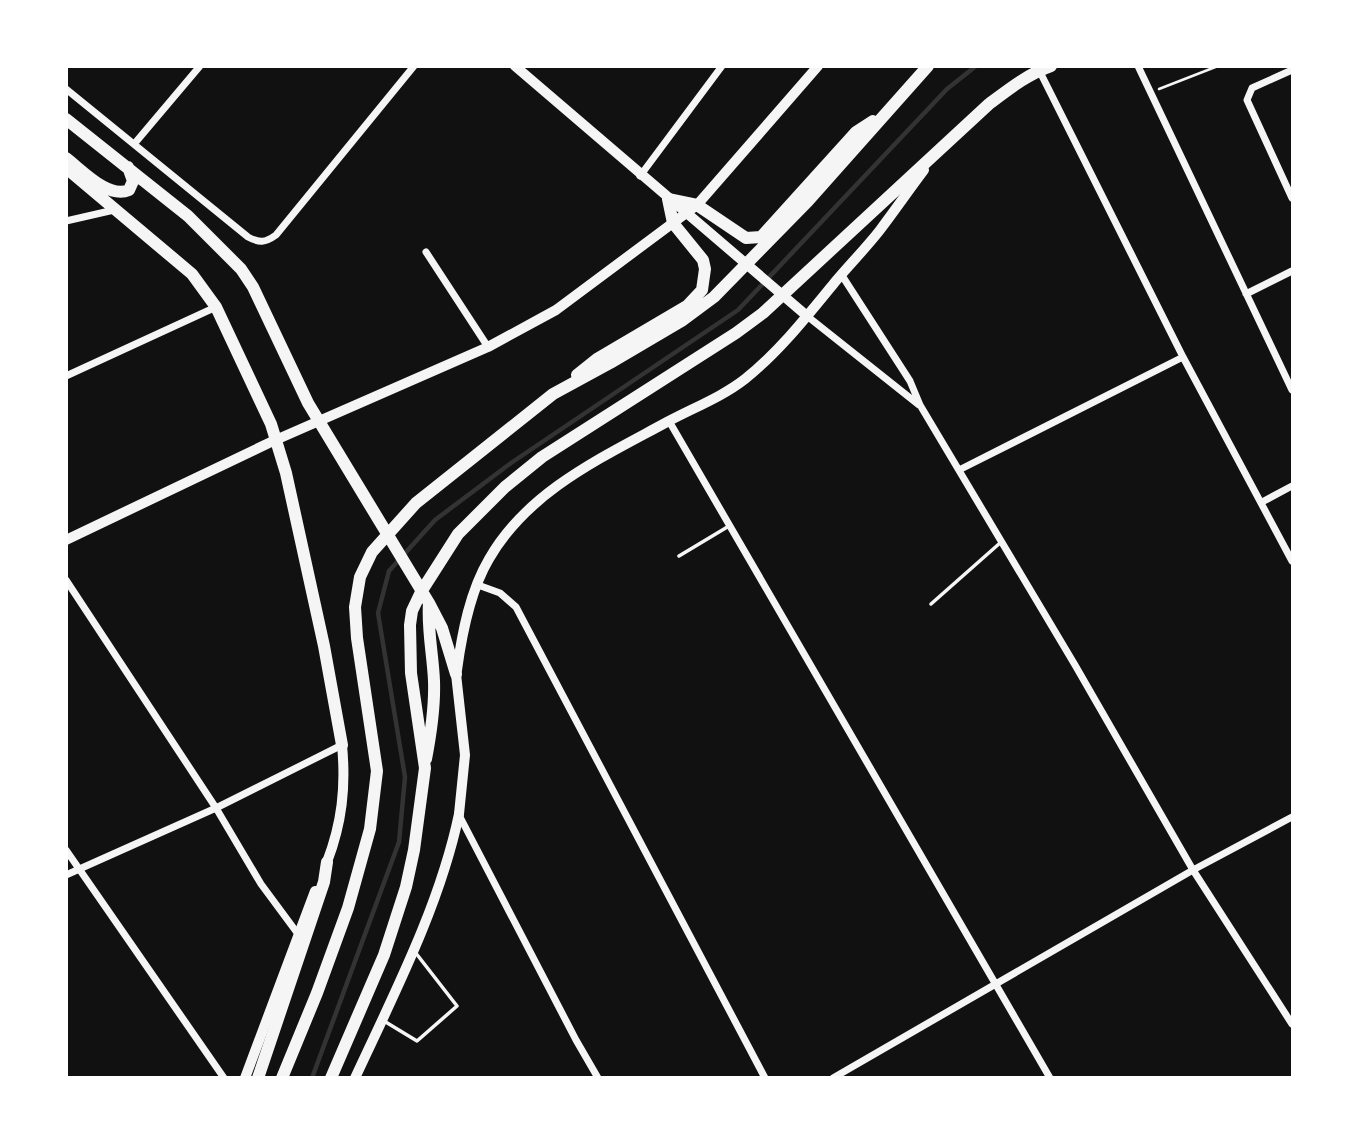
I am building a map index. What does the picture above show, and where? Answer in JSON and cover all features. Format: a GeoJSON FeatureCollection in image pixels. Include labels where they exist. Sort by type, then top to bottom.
{"type":"FeatureCollection","features":[{"type":"Feature","properties":{"kind":"main road"},"geometry":{"type":"LineString","coordinates":[[553,394],[683,320],[714,297],[808,201],[928,66]]}},
{"type":"Feature","properties":{"kind":"main road"},"geometry":{"type":"LineString","coordinates":[[425,768],[411,673],[410,625],[412,611],[421,592],[458,534],[505,487],[542,457],[763,313],[989,104],[1017,82],[1045,68]]}},
{"type":"Feature","properties":{"kind":"main road"},"geometry":{"type":"LineString","coordinates":[[282,1077],[348,908],[370,829],[377,771],[357,638],[355,607],[360,577],[372,552],[416,503],[473,456],[597,359],[687,306],[699,295],[705,276],[702,260],[673,223],[668,199],[696,205],[714,215],[736,233],[746,237],[761,237],[856,132],[885,114]]}},
{"type":"Feature","properties":{"kind":"main road"},"geometry":{"type":"LineString","coordinates":[[66,119],[188,216],[241,269],[253,287],[307,403],[442,628],[456,674],[465,755],[458,814]]}},
{"type":"Feature","properties":{"kind":"main road"},"geometry":{"type":"LineString","coordinates":[[66,158],[108,190],[120,194],[130,190],[133,181],[127,167]]}},
{"type":"Feature","properties":{"kind":"main road"},"geometry":{"type":"LineString","coordinates":[[66,168],[192,274],[216,307],[271,424],[286,473],[324,646],[345,773],[340,822],[327,862],[324,882],[258,1077]]}},
{"type":"Feature","properties":{"kind":"main road"},"geometry":{"type":"LineString","coordinates":[[331,1077],[384,955],[406,887],[414,850],[434,711],[428,601]]}},
{"type":"Feature","properties":{"kind":"street"},"geometry":{"type":"LineString","coordinates":[[135,143],[200,66]]}},
{"type":"Feature","properties":{"kind":"street"},"geometry":{"type":"LineString","coordinates":[[66,89],[248,237],[258,242],[268,241],[276,235],[414,66]]}},
{"type":"Feature","properties":{"kind":"street"},"geometry":{"type":"LineString","coordinates":[[515,66],[640,176],[804,313],[920,405]]}},
{"type":"Feature","properties":{"kind":"street"},"geometry":{"type":"LineString","coordinates":[[640,176],[722,66]]}},
{"type":"Feature","properties":{"kind":"street"},"geometry":{"type":"LineString","coordinates":[[66,540],[271,442],[488,347],[556,310],[696,205],[818,66]]}},
{"type":"Feature","properties":{"kind":"street"},"geometry":{"type":"LineString","coordinates":[[1138,66],[1293,390]]}},
{"type":"Feature","properties":{"kind":"street"},"geometry":{"type":"LineString","coordinates":[[1045,68],[1183,357],[1293,562]]}},
{"type":"Feature","properties":{"kind":"street"},"geometry":{"type":"LineString","coordinates":[[1293,70],[1252,88],[1247,95],[1247,105],[1293,198]]}},
{"type":"Feature","properties":{"kind":"street"},"geometry":{"type":"LineString","coordinates":[[456,674],[463,630],[478,585],[489,558],[506,533],[549,490],[669,421],[726,393],[744,380],[880,230],[937,153]]}},
{"type":"Feature","properties":{"kind":"street"},"geometry":{"type":"LineString","coordinates":[[66,221],[115,210]]}},
{"type":"Feature","properties":{"kind":"street"},"geometry":{"type":"LineString","coordinates":[[426,252],[488,347]]}},
{"type":"Feature","properties":{"kind":"street"},"geometry":{"type":"LineString","coordinates":[[1246,294],[1293,271]]}},
{"type":"Feature","properties":{"kind":"street"},"geometry":{"type":"LineString","coordinates":[[841,274],[910,381],[920,405],[1193,870],[1293,1024]]}},
{"type":"Feature","properties":{"kind":"street"},"geometry":{"type":"LineString","coordinates":[[66,376],[216,307]]}},
{"type":"Feature","properties":{"kind":"street"},"geometry":{"type":"LineString","coordinates":[[960,470],[1183,357]]}},
{"type":"Feature","properties":{"kind":"street"},"geometry":{"type":"LineString","coordinates":[[669,421],[1050,1077]]}},
{"type":"Feature","properties":{"kind":"street"},"geometry":{"type":"LineString","coordinates":[[1262,502],[1293,486]]}},
{"type":"Feature","properties":{"kind":"street"},"geometry":{"type":"LineString","coordinates":[[66,580],[216,808],[261,884],[298,934]]}},
{"type":"Feature","properties":{"kind":"street"},"geometry":{"type":"LineString","coordinates":[[478,585],[500,593],[516,607],[765,1077]]}},
{"type":"Feature","properties":{"kind":"street"},"geometry":{"type":"LineString","coordinates":[[66,875],[216,808],[342,745]]}},
{"type":"Feature","properties":{"kind":"street"},"geometry":{"type":"LineString","coordinates":[[355,1077],[431,908],[451,852],[458,814]]}},
{"type":"Feature","properties":{"kind":"street"},"geometry":{"type":"LineString","coordinates":[[458,814],[598,1077]]}},
{"type":"Feature","properties":{"kind":"street"},"geometry":{"type":"LineString","coordinates":[[833,1077],[1193,870],[1293,817]]}},
{"type":"Feature","properties":{"kind":"street"},"geometry":{"type":"LineString","coordinates":[[66,849],[224,1077]]}},
{"type":"Feature","properties":{"kind":"street"},"geometry":{"type":"LineString","coordinates":[[245,1077],[327,862]]}},
{"type":"Feature","properties":{"kind":"lane"},"geometry":{"type":"LineString","coordinates":[[679,556],[729,526]]}},
{"type":"Feature","properties":{"kind":"lane"},"geometry":{"type":"LineString","coordinates":[[930,604],[1002,542]]}},
{"type":"Feature","properties":{"kind":"lane"},"geometry":{"type":"LineString","coordinates":[[382,1020],[417,1041],[457,1006],[412,949]]}},
{"type":"Feature","properties":{"kind":"path"},"geometry":{"type":"LineString","coordinates":[[1150,92],[1218,66]]}},
{"type":"Feature","properties":{"kind":"waterway"},"geometry":{"type":"LineString","coordinates":[[312,1078],[399,842],[405,777],[378,613],[389,571],[435,520],[511,463],[738,310],[947,89],[976,66]]}}]}
